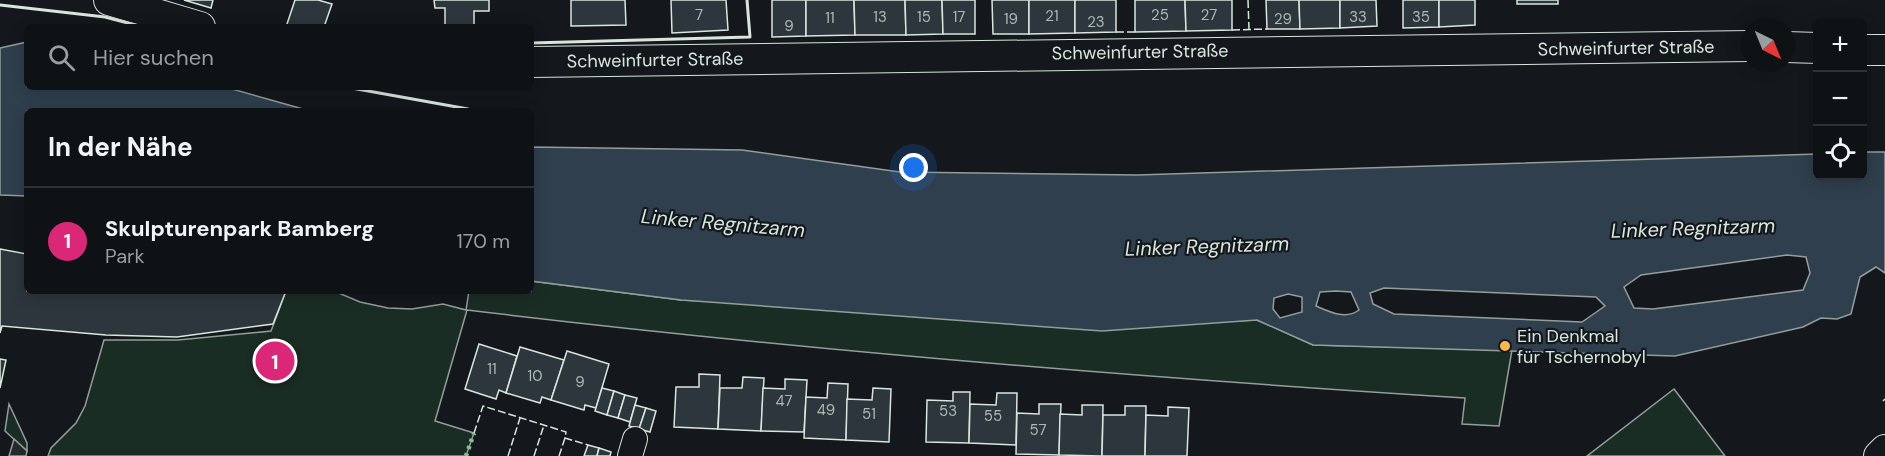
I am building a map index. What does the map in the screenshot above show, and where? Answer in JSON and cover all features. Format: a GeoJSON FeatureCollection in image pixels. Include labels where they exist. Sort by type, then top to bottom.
{"type":"FeatureCollection","features":[{"type":"Feature","properties":{"kind":"street"},"geometry":{"type":"LineString","coordinates":[[109,0],[190,24]]}},
{"type":"Feature","properties":{"kind":"street","name":"Schweinfurter Straße"},"geometry":{"type":"LineString","coordinates":[[534,62],[1741,46]]}},
{"type":"Feature","properties":{"kind":"street"},"geometry":{"type":"LineString","coordinates":[[1795,47],[1813,48]]}},
{"type":"Feature","properties":{"kind":"street"},"geometry":{"type":"LineString","coordinates":[[1867,50],[1885,50]]}},
{"type":"Feature","properties":{"kind":"street"},"geometry":{"type":"LineString","coordinates":[[1879,456],[1885,450]]}},
{"type":"Feature","properties":{"kind":"green space"},"geometry":{"type":"Polygon","coordinates":[[[534,281],[681,300],[1205,322],[1257,320],[1313,345],[1512,350],[1499,426],[1462,424],[1465,398],[1215,381],[840,350],[467,310],[435,421],[474,433],[466,456],[48,456],[51,448],[76,423],[85,406],[104,340],[178,340],[271,331],[285,294],[341,294],[360,302],[388,308],[412,309],[443,304],[466,310],[469,294],[534,294],[534,281]]]}},
{"type":"Feature","properties":{"kind":"green space"},"geometry":{"type":"Polygon","coordinates":[[[1674,389],[1725,456],[1587,456],[1674,389]]]}},
{"type":"Feature","properties":{"kind":"green space"},"geometry":{"type":"Polygon","coordinates":[[[9,404],[27,443],[27,451],[5,431],[9,404]]]}},
{"type":"Feature","properties":{"kind":"shaded area"},"geometry":{"type":"Polygon","coordinates":[[[14,439],[27,451],[26,456],[9,456],[14,439]]]}},
{"type":"Feature","properties":{"kind":"water"},"geometry":{"type":"Polygon","coordinates":[[[24,43],[24,90],[236,90],[299,108],[24,108],[24,196],[0,195],[0,48],[24,43]]]}},
{"type":"Feature","properties":{"kind":"water","name":"Linker Regnitzarm"},"geometry":{"type":"Polygon","coordinates":[[[534,147],[742,150],[900,172],[1137,175],[1813,154],[1813,180],[1867,180],[1867,152],[1885,152],[1885,273],[1876,267],[1860,277],[1851,314],[1837,319],[1821,318],[1803,327],[1675,356],[1313,345],[1257,320],[1102,331],[681,300],[534,281],[534,147]],[[1787,255],[1641,275],[1624,287],[1634,308],[1653,309],[1803,290],[1810,273],[1806,257],[1787,255]],[[1384,288],[1370,293],[1373,304],[1394,314],[1582,322],[1605,306],[1596,297],[1384,288]],[[1320,292],[1316,306],[1332,313],[1343,315],[1354,313],[1359,310],[1351,292],[1320,292]],[[1288,294],[1274,298],[1273,309],[1280,318],[1302,312],[1302,297],[1288,294]]]}},
{"type":"Feature","properties":{"kind":"building"},"geometry":{"type":"Polygon","coordinates":[[[184,0],[213,0],[211,8],[184,0]]]}},
{"type":"Feature","properties":{"kind":"building"},"geometry":{"type":"Polygon","coordinates":[[[295,0],[318,0],[332,4],[325,24],[287,24],[295,0]]]}},
{"type":"Feature","properties":{"kind":"building"},"geometry":{"type":"Polygon","coordinates":[[[434,0],[489,0],[489,11],[474,11],[474,24],[445,24],[445,8],[435,8],[434,0]]]}},
{"type":"Feature","properties":{"kind":"building"},"geometry":{"type":"Polygon","coordinates":[[[571,0],[625,0],[626,25],[571,26],[571,0]]]}},
{"type":"Feature","properties":{"kind":"building"},"geometry":{"type":"Polygon","coordinates":[[[671,0],[726,0],[728,30],[672,33],[671,0]]]}},
{"type":"Feature","properties":{"kind":"building"},"geometry":{"type":"Polygon","coordinates":[[[772,0],[806,0],[806,36],[772,37],[772,0]]]}},
{"type":"Feature","properties":{"kind":"building"},"geometry":{"type":"Polygon","coordinates":[[[806,0],[854,0],[855,35],[806,36],[806,0]]]}},
{"type":"Feature","properties":{"kind":"building"},"geometry":{"type":"Polygon","coordinates":[[[854,0],[905,0],[906,35],[855,35],[854,0]]]}},
{"type":"Feature","properties":{"kind":"building"},"geometry":{"type":"Polygon","coordinates":[[[905,0],[942,0],[943,34],[906,35],[905,0]]]}},
{"type":"Feature","properties":{"kind":"building"},"geometry":{"type":"Polygon","coordinates":[[[942,0],[975,0],[975,34],[943,34],[942,0]]]}},
{"type":"Feature","properties":{"kind":"building"},"geometry":{"type":"Polygon","coordinates":[[[992,0],[1029,0],[1029,34],[993,34],[992,0]]]}},
{"type":"Feature","properties":{"kind":"building"},"geometry":{"type":"Polygon","coordinates":[[[1029,0],[1075,0],[1075,33],[1029,34],[1029,0]]]}},
{"type":"Feature","properties":{"kind":"building"},"geometry":{"type":"Polygon","coordinates":[[[1075,0],[1116,0],[1116,32],[1075,33],[1075,0]]]}},
{"type":"Feature","properties":{"kind":"building"},"geometry":{"type":"Polygon","coordinates":[[[1135,0],[1185,0],[1186,31],[1135,32],[1135,0]]]}},
{"type":"Feature","properties":{"kind":"building"},"geometry":{"type":"Polygon","coordinates":[[[1185,0],[1232,0],[1232,30],[1186,31],[1185,0]]]}},
{"type":"Feature","properties":{"kind":"building"},"geometry":{"type":"Polygon","coordinates":[[[1266,0],[1299,0],[1300,29],[1267,29],[1266,0]]]}},
{"type":"Feature","properties":{"kind":"building"},"geometry":{"type":"Polygon","coordinates":[[[1299,0],[1340,0],[1340,28],[1300,29],[1299,0]]]}},
{"type":"Feature","properties":{"kind":"building"},"geometry":{"type":"Polygon","coordinates":[[[1340,0],[1376,0],[1377,26],[1340,28],[1340,0]]]}},
{"type":"Feature","properties":{"kind":"building"},"geometry":{"type":"Polygon","coordinates":[[[1403,0],[1439,0],[1439,27],[1403,28],[1403,0]]]}},
{"type":"Feature","properties":{"kind":"building"},"geometry":{"type":"Polygon","coordinates":[[[1439,0],[1475,0],[1475,25],[1439,27],[1439,0]]]}},
{"type":"Feature","properties":{"kind":"building"},"geometry":{"type":"Polygon","coordinates":[[[1517,0],[1558,0],[1558,4],[1517,4],[1517,0]]]}},
{"type":"Feature","properties":{"kind":"building"},"geometry":{"type":"Polygon","coordinates":[[[0,249],[24,253],[24,294],[285,294],[273,324],[177,337],[106,335],[2,326],[0,333],[0,249]]]}},
{"type":"Feature","properties":{"kind":"building"},"geometry":{"type":"Polygon","coordinates":[[[479,344],[517,356],[506,393],[499,390],[496,399],[465,389],[479,344]]]}},
{"type":"Feature","properties":{"kind":"building"},"geometry":{"type":"Polygon","coordinates":[[[520,347],[564,360],[551,400],[542,397],[540,403],[506,393],[520,347]]]}},
{"type":"Feature","properties":{"kind":"building"},"geometry":{"type":"Polygon","coordinates":[[[567,351],[609,364],[596,408],[585,405],[584,410],[551,400],[567,351]]]}},
{"type":"Feature","properties":{"kind":"building"},"geometry":{"type":"Polygon","coordinates":[[[0,359],[6,360],[0,388],[0,359]]]}},
{"type":"Feature","properties":{"kind":"building"},"geometry":{"type":"Polygon","coordinates":[[[699,374],[720,375],[718,429],[674,427],[676,387],[699,387],[699,374]]]}},
{"type":"Feature","properties":{"kind":"building"},"geometry":{"type":"Polygon","coordinates":[[[743,377],[764,378],[761,431],[718,429],[720,388],[742,388],[743,377]]]}},
{"type":"Feature","properties":{"kind":"building"},"geometry":{"type":"Polygon","coordinates":[[[785,379],[807,380],[804,432],[761,431],[763,388],[785,389],[785,379]]]}},
{"type":"Feature","properties":{"kind":"building"},"geometry":{"type":"Polygon","coordinates":[[[828,383],[848,384],[846,440],[804,438],[806,397],[827,398],[828,383]]]}},
{"type":"Feature","properties":{"kind":"building"},"geometry":{"type":"Polygon","coordinates":[[[602,388],[614,391],[607,415],[595,411],[602,388]]]}},
{"type":"Feature","properties":{"kind":"building"},"geometry":{"type":"Polygon","coordinates":[[[873,388],[891,389],[889,442],[846,440],[847,399],[872,400],[873,388]]]}},
{"type":"Feature","properties":{"kind":"building"},"geometry":{"type":"Polygon","coordinates":[[[614,391],[625,395],[618,418],[607,415],[614,391]]]}},
{"type":"Feature","properties":{"kind":"building"},"geometry":{"type":"Polygon","coordinates":[[[953,392],[970,392],[969,443],[926,442],[927,400],[953,401],[953,392]]]}},
{"type":"Feature","properties":{"kind":"building"},"geometry":{"type":"Polygon","coordinates":[[[997,393],[1017,393],[1016,445],[969,443],[970,404],[996,405],[997,393]]]}},
{"type":"Feature","properties":{"kind":"building"},"geometry":{"type":"Polygon","coordinates":[[[625,395],[637,398],[630,422],[618,418],[625,395]]]}},
{"type":"Feature","properties":{"kind":"building"},"geometry":{"type":"Polygon","coordinates":[[[1039,404],[1061,404],[1059,455],[1016,454],[1017,413],[1039,414],[1039,404]]]}},
{"type":"Feature","properties":{"kind":"building"},"geometry":{"type":"Polygon","coordinates":[[[635,405],[646,408],[639,429],[629,426],[635,405]]]}},
{"type":"Feature","properties":{"kind":"building"},"geometry":{"type":"Polygon","coordinates":[[[1082,405],[1103,405],[1102,456],[1059,455],[1060,414],[1082,415],[1082,405]]]}},
{"type":"Feature","properties":{"kind":"building"},"geometry":{"type":"Polygon","coordinates":[[[1125,406],[1146,406],[1145,456],[1102,456],[1103,415],[1125,415],[1125,406]]]}},
{"type":"Feature","properties":{"kind":"building"},"geometry":{"type":"Polygon","coordinates":[[[1168,407],[1189,408],[1187,456],[1145,456],[1146,415],[1168,416],[1168,407]]]}},
{"type":"Feature","properties":{"kind":"building"},"geometry":{"type":"Polygon","coordinates":[[[646,408],[656,411],[650,432],[639,429],[646,408]]]}},
{"type":"Feature","properties":{"kind":"building"},"geometry":{"type":"Polygon","coordinates":[[[588,445],[599,448],[597,456],[584,456],[588,445]]]}},
{"type":"Feature","properties":{"kind":"building"},"geometry":{"type":"Polygon","coordinates":[[[599,448],[611,452],[610,456],[597,456],[599,448]]]}},
{"type":"Feature","properties":{"kind":"hedge"},"geometry":{"type":"LineString","coordinates":[[466,456],[474,433]]}},
{"type":"Feature","properties":{"kind":"fence"},"geometry":{"type":"LineString","coordinates":[[1248,0],[1249,30]]}},
{"type":"Feature","properties":{"kind":"fence"},"geometry":{"type":"LineString","coordinates":[[1232,30],[1267,29]]}},
{"type":"Feature","properties":{"kind":"fence"},"geometry":{"type":"LineString","coordinates":[[1116,32],[1135,32]]}},
{"type":"Feature","properties":{"kind":"fence"},"geometry":{"type":"LineString","coordinates":[[474,433],[483,406],[566,432],[565,438],[588,445]]}},
{"type":"Feature","properties":{"kind":"fence"},"geometry":{"type":"LineString","coordinates":[[508,456],[520,418]]}},
{"type":"Feature","properties":{"kind":"fence"},"geometry":{"type":"LineString","coordinates":[[534,456],[544,425]]}},
{"type":"Feature","properties":{"kind":"fence"},"geometry":{"type":"LineString","coordinates":[[559,456],[565,438]]}},
{"type":"Feature","properties":{"kind":"wall"},"geometry":{"type":"LineString","coordinates":[[534,43],[750,37],[747,0]]}},
{"type":"Feature","properties":{"kind":"wall"},"geometry":{"type":"LineString","coordinates":[[0,5],[105,17],[132,24]]}},
{"type":"Feature","properties":{"kind":"wall"},"geometry":{"type":"LineString","coordinates":[[363,90],[462,108]]}},
{"type":"Feature","properties":{"kind":"place","name":"Ein Denkmal für Tschernobyl"},"geometry":{"type":"Point","coordinates":[1505,346]}},
{"type":"Feature","properties":{"kind":"place","name":"Skulpturenpark Bamberg"},"geometry":{"type":"Point","coordinates":[275,361]}}]}
